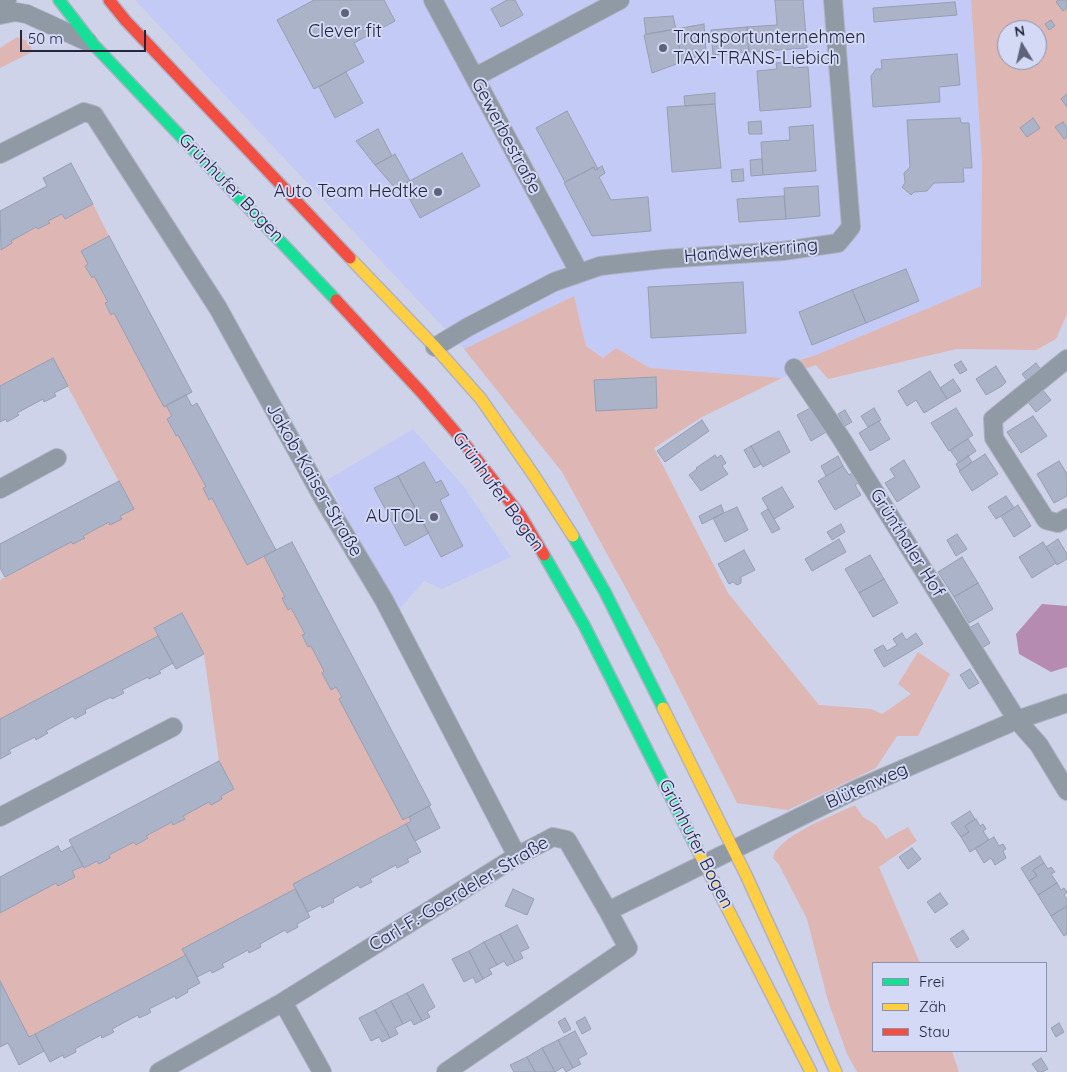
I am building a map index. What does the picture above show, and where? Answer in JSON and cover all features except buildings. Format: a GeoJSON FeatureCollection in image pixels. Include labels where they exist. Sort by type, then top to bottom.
{"type":"FeatureCollection","features":[{"type":"Feature","properties":{"kind":"main road","name":"Grünhufer Bogen"},"geometry":{"type":"LineString","coordinates":[[59,0],[93,44],[296,256],[390,358],[457,434],[520,516],[571,602],[706,863],[811,1072]]}},
{"type":"Feature","properties":{"kind":"main road","name":"Grünhufer Bogen"},"geometry":{"type":"LineString","coordinates":[[109,0],[126,22],[436,347],[481,399],[535,477],[579,545],[610,601],[734,850],[836,1072]]}},
{"type":"Feature","properties":{"kind":"street"},"geometry":{"type":"LineString","coordinates":[[0,4],[7,0]]}},
{"type":"Feature","properties":{"kind":"street","name":"Gewerbestraße"},"geometry":{"type":"LineString","coordinates":[[434,0],[579,272]]}},
{"type":"Feature","properties":{"kind":"street"},"geometry":{"type":"LineString","coordinates":[[475,78],[620,0]]}},
{"type":"Feature","properties":{"kind":"street","name":"Handwerkerring"},"geometry":{"type":"LineString","coordinates":[[436,347],[468,326],[554,282],[600,266],[622,262],[783,251],[838,243],[850,227],[834,0]]}},
{"type":"Feature","properties":{"kind":"street"},"geometry":{"type":"LineString","coordinates":[[0,15],[15,12],[28,14],[93,44]]}},
{"type":"Feature","properties":{"kind":"street","name":"Jakob-Kaiser-Straße"},"geometry":{"type":"LineString","coordinates":[[0,154],[84,112],[94,115],[218,308],[323,498],[384,600],[517,856]]}},
{"type":"Feature","properties":{"kind":"street"},"geometry":{"type":"LineString","coordinates":[[1067,359],[993,419],[994,438],[1046,520],[1058,523],[1067,518]]}},
{"type":"Feature","properties":{"kind":"street","name":"Grünthaler Hof"},"geometry":{"type":"LineString","coordinates":[[794,368],[841,438],[1018,720],[1040,745],[1067,791]]}},
{"type":"Feature","properties":{"kind":"street"},"geometry":{"type":"LineString","coordinates":[[0,488],[57,458]]}},
{"type":"Feature","properties":{"kind":"street","name":"Blütenweg"},"geometry":{"type":"LineString","coordinates":[[608,912],[859,788],[1018,720],[1067,703]]}},
{"type":"Feature","properties":{"kind":"street"},"geometry":{"type":"LineString","coordinates":[[0,818],[173,727]]}},
{"type":"Feature","properties":{"kind":"street","name":"Carl-F.-Goerdeler-Straße"},"geometry":{"type":"LineString","coordinates":[[159,1072],[283,1002],[517,856],[553,836],[567,840],[628,948],[446,1072]]}},
{"type":"Feature","properties":{"kind":"street"},"geometry":{"type":"LineString","coordinates":[[283,1002],[322,1072]]}},
{"type":"Feature","properties":{"kind":"shaded area"},"geometry":{"type":"Polygon","coordinates":[[[135,0],[971,0],[982,162],[981,286],[816,355],[796,360],[800,371],[782,378],[650,368],[616,348],[604,358],[586,346],[574,296],[464,349],[135,0]]]}},
{"type":"Feature","properties":{"kind":"shaded area"},"geometry":{"type":"Polygon","coordinates":[[[971,0],[1067,0],[1067,314],[1056,339],[1036,350],[957,349],[828,379],[816,365],[800,371],[796,361],[816,355],[981,286],[982,162],[971,0]]]}},
{"type":"Feature","properties":{"kind":"shaded area"},"geometry":{"type":"Polygon","coordinates":[[[17,37],[30,42],[32,52],[0,68],[0,48],[17,37]]]}},
{"type":"Feature","properties":{"kind":"shaded area"},"geometry":{"type":"Polygon","coordinates":[[[93,204],[109,236],[81,251],[88,264],[85,266],[91,278],[95,276],[108,302],[105,304],[111,315],[114,313],[164,406],[166,405],[172,416],[167,419],[175,436],[178,435],[206,487],[204,488],[209,500],[212,498],[247,565],[264,556],[285,597],[283,598],[288,609],[291,608],[305,634],[302,636],[308,647],[311,646],[324,671],[322,673],[331,689],[336,687],[404,820],[409,817],[411,821],[293,884],[295,889],[183,949],[186,955],[29,1037],[0,981],[0,913],[56,883],[58,886],[72,871],[83,866],[84,868],[97,861],[99,864],[110,858],[109,855],[134,842],[136,844],[145,840],[148,838],[146,836],[172,822],[174,825],[185,819],[183,816],[209,802],[222,799],[221,796],[234,789],[219,761],[204,654],[182,613],[154,628],[158,636],[0,719],[0,580],[71,542],[73,544],[84,539],[83,536],[109,522],[110,524],[121,519],[120,516],[133,508],[53,359],[0,386],[0,248],[12,243],[11,241],[36,227],[38,229],[49,224],[48,221],[62,214],[65,219],[93,204]]]}},
{"type":"Feature","properties":{"kind":"shaded area"},"geometry":{"type":"Polygon","coordinates":[[[574,296],[586,346],[603,358],[616,348],[650,368],[782,378],[702,417],[654,448],[728,593],[819,705],[871,709],[882,714],[911,694],[898,684],[918,652],[950,674],[918,736],[897,736],[876,768],[788,810],[737,803],[657,645],[562,472],[464,349],[574,296]]]}},
{"type":"Feature","properties":{"kind":"shaded area"},"geometry":{"type":"Polygon","coordinates":[[[413,429],[465,488],[511,557],[442,589],[424,581],[396,613],[327,480],[413,429]]]}},
{"type":"Feature","properties":{"kind":"shaded area"},"geometry":{"type":"Polygon","coordinates":[[[1042,604],[1067,606],[1067,667],[1051,672],[1019,654],[1016,634],[1042,604]]]}},
{"type":"Feature","properties":{"kind":"shaded area"},"geometry":{"type":"Polygon","coordinates":[[[855,805],[863,817],[876,825],[886,839],[908,827],[917,841],[879,867],[920,962],[872,962],[872,1052],[952,1052],[959,1072],[857,1072],[847,1054],[828,1001],[807,919],[779,865],[773,858],[775,851],[789,838],[811,825],[855,805]]]}},
{"type":"Feature","properties":{"kind":"traffic: fast"},"geometry":{"type":"LineString","coordinates":[[59,0],[93,44],[336,300]]}},
{"type":"Feature","properties":{"kind":"traffic: fast"},"geometry":{"type":"LineString","coordinates":[[573,536],[605,592],[663,708]]}},
{"type":"Feature","properties":{"kind":"traffic: fast"},"geometry":{"type":"LineString","coordinates":[[544,555],[584,625],[696,847]]}},
{"type":"Feature","properties":{"kind":"traffic: slow"},"geometry":{"type":"LineString","coordinates":[[350,258],[435,347],[481,399],[573,536]]}},
{"type":"Feature","properties":{"kind":"traffic: slow"},"geometry":{"type":"LineString","coordinates":[[663,708],[746,875],[836,1072]]}},
{"type":"Feature","properties":{"kind":"traffic: slow"},"geometry":{"type":"LineString","coordinates":[[696,847],[811,1072]]}},
{"type":"Feature","properties":{"kind":"traffic: jam"},"geometry":{"type":"LineString","coordinates":[[109,0],[126,21],[350,258]]}},
{"type":"Feature","properties":{"kind":"traffic: jam"},"geometry":{"type":"LineString","coordinates":[[336,300],[422,393],[457,434],[521,516],[544,555]]}},
{"type":"Feature","properties":{"kind":"place","name":"Clever fit"},"geometry":{"type":"Point","coordinates":[345,13]}},
{"type":"Feature","properties":{"kind":"place","name":"Transportunternehmen TAXI-TRANS-Liebich"},"geometry":{"type":"Point","coordinates":[663,48]}},
{"type":"Feature","properties":{"kind":"place","name":"Auto Team Hedtke"},"geometry":{"type":"Point","coordinates":[438,192]}},
{"type":"Feature","properties":{"kind":"place","name":"AUTOL"},"geometry":{"type":"Point","coordinates":[434,517]}}]}
